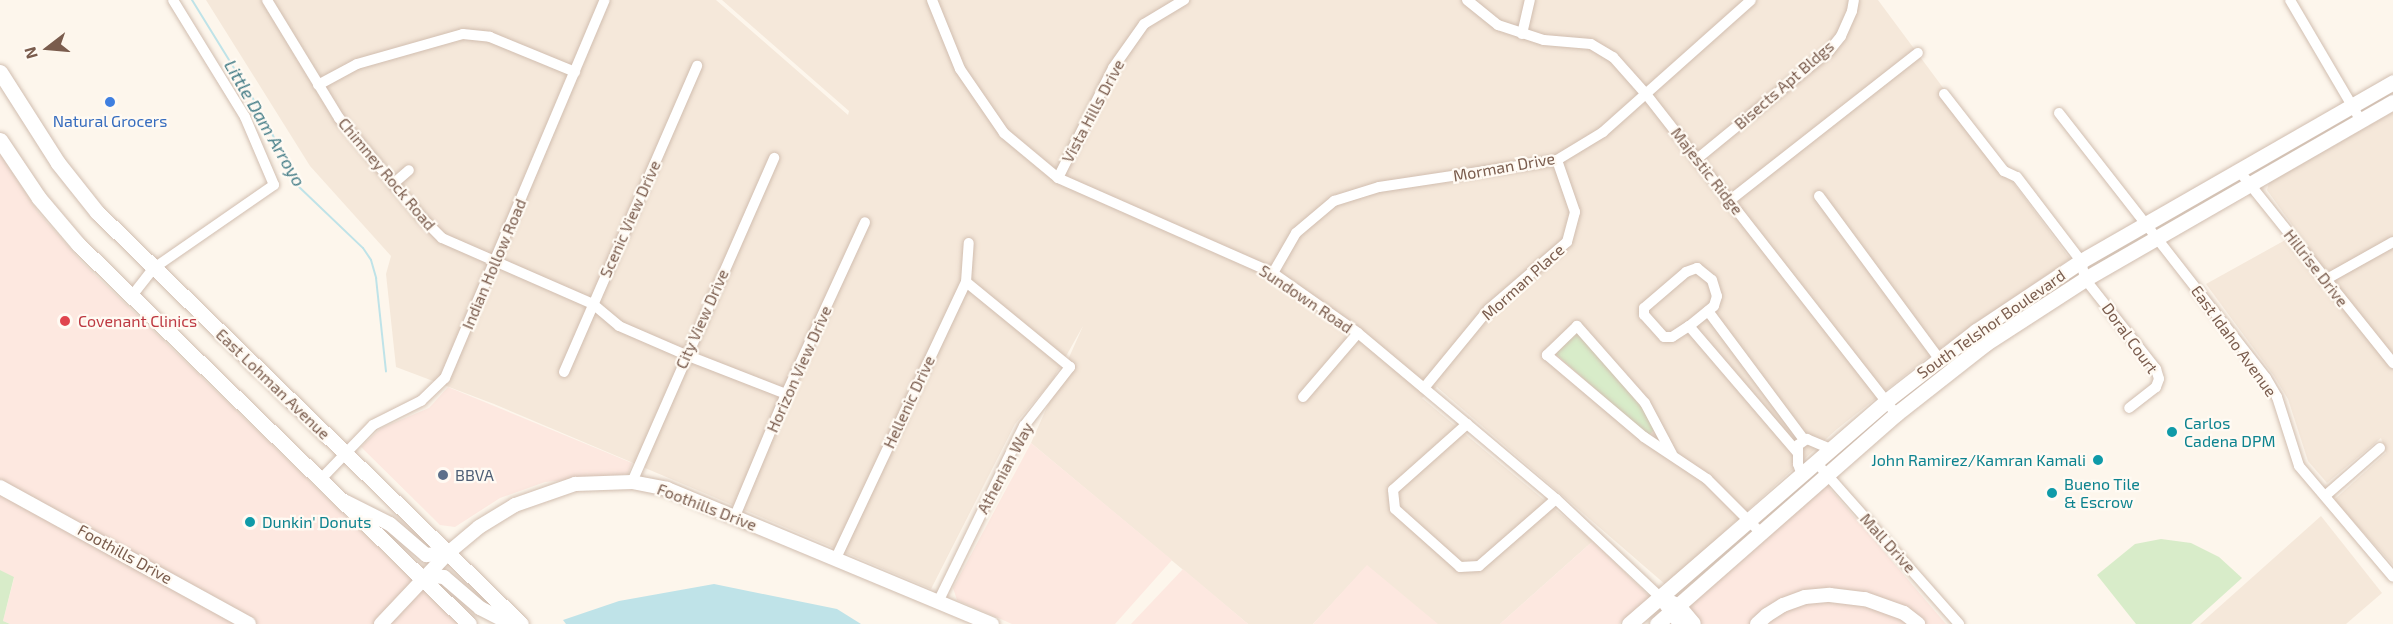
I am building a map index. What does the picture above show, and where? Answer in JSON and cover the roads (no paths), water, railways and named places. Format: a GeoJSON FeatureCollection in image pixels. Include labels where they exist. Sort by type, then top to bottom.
{"type":"FeatureCollection","features":[{"type":"Feature","properties":{"kind":"main road","name":"East Lohman Avenue"},"geometry":{"type":"LineString","coordinates":[[0,72],[72,182],[97,212],[521,624]]}},
{"type":"Feature","properties":{"kind":"main road","name":"South Telshor Boulevard"},"geometry":{"type":"LineString","coordinates":[[1629,624],[1802,475],[1822,469],[1831,449],[1886,401],[1976,331],[2081,261],[2241,172],[2393,82]]}},
{"type":"Feature","properties":{"kind":"main road","name":"South Telshor Boulevard"},"geometry":{"type":"LineString","coordinates":[[1657,624],[1676,614],[1822,469],[1985,344],[2085,279],[2393,102]]}},
{"type":"Feature","properties":{"kind":"main road"},"geometry":{"type":"LineString","coordinates":[[0,140],[57,221],[131,297],[469,624]]}},
{"type":"Feature","properties":{"kind":"street"},"geometry":{"type":"LineString","coordinates":[[131,297],[154,268],[274,185],[245,117],[173,0]]}},
{"type":"Feature","properties":{"kind":"street","name":"Chimney Rock Road"},"geometry":{"type":"LineString","coordinates":[[267,0],[345,126],[427,224],[442,238],[593,304],[619,326],[786,394]]}},
{"type":"Feature","properties":{"kind":"street","name":"Indian Hollow Road"},"geometry":{"type":"LineString","coordinates":[[321,479],[344,452],[373,425],[421,401],[442,382],[605,0]]}},
{"type":"Feature","properties":{"kind":"street","name":"Sundown Road"},"geometry":{"type":"LineString","coordinates":[[932,0],[960,69],[1004,133],[1058,178],[1273,273],[1358,333],[1424,388],[1556,499],[1676,614],[1694,624]]}},
{"type":"Feature","properties":{"kind":"street","name":"Vista Hills Drive"},"geometry":{"type":"LineString","coordinates":[[1058,178],[1113,68],[1144,24],[1184,0]]}},
{"type":"Feature","properties":{"kind":"street","name":"Majestic Ridge"},"geometry":{"type":"LineString","coordinates":[[1467,0],[1498,25],[1544,40],[1591,44],[1613,57],[1646,94],[1896,414]]}},
{"type":"Feature","properties":{"kind":"street"},"geometry":{"type":"LineString","coordinates":[[1522,34],[1530,0]]}},
{"type":"Feature","properties":{"kind":"street","name":"Morman Drive"},"geometry":{"type":"LineString","coordinates":[[1273,273],[1296,233],[1334,201],[1379,187],[1557,160],[1603,132],[1751,0]]}},
{"type":"Feature","properties":{"kind":"street","name":"Bisects Apt Bldgs"},"geometry":{"type":"LineString","coordinates":[[1697,159],[1829,51],[1840,36],[1852,11],[1854,0]]}},
{"type":"Feature","properties":{"kind":"street"},"geometry":{"type":"LineString","coordinates":[[2290,0],[2361,121]]}},
{"type":"Feature","properties":{"kind":"street"},"geometry":{"type":"LineString","coordinates":[[318,85],[357,64],[463,34],[490,37],[575,72]]}},
{"type":"Feature","properties":{"kind":"street"},"geometry":{"type":"LineString","coordinates":[[1730,201],[1918,53]]}},
{"type":"Feature","properties":{"kind":"street","name":"Scenic View Drive"},"geometry":{"type":"LineString","coordinates":[[564,372],[697,66]]}},
{"type":"Feature","properties":{"kind":"street"},"geometry":{"type":"LineString","coordinates":[[1944,94],[2004,171],[2017,177],[2081,261]]}},
{"type":"Feature","properties":{"kind":"street","name":"East Idaho Avenue"},"geometry":{"type":"LineString","coordinates":[[2059,113],[2266,378],[2277,397],[2299,466],[2393,577]]}},
{"type":"Feature","properties":{"kind":"street","name":"City View Drive"},"geometry":{"type":"LineString","coordinates":[[632,482],[774,158]]}},
{"type":"Feature","properties":{"kind":"street","name":"Morman Place"},"geometry":{"type":"LineString","coordinates":[[1424,388],[1490,309],[1567,242],[1575,212],[1557,160]]}},
{"type":"Feature","properties":{"kind":"street"},"geometry":{"type":"LineString","coordinates":[[393,184],[409,170]]}},
{"type":"Feature","properties":{"kind":"street","name":"Hillrise Drive"},"geometry":{"type":"LineString","coordinates":[[2241,172],[2393,363]]}},
{"type":"Feature","properties":{"kind":"street"},"geometry":{"type":"LineString","coordinates":[[1819,195],[1939,359]]}},
{"type":"Feature","properties":{"kind":"street","name":"Horizon View Drive"},"geometry":{"type":"LineString","coordinates":[[735,516],[786,394],[866,222]]}},
{"type":"Feature","properties":{"kind":"street"},"geometry":{"type":"LineString","coordinates":[[2325,280],[2393,242]]}},
{"type":"Feature","properties":{"kind":"street","name":"Hellenic Drive"},"geometry":{"type":"LineString","coordinates":[[836,558],[966,282],[969,243]]}},
{"type":"Feature","properties":{"kind":"street","name":"Doral Court"},"geometry":{"type":"LineString","coordinates":[[2081,261],[2085,279],[2156,369],[2159,379],[2156,387],[2129,408]]}},
{"type":"Feature","properties":{"kind":"street"},"geometry":{"type":"LineString","coordinates":[[1697,268],[1712,280],[1717,296],[1714,306],[1689,326],[1672,337],[1664,337],[1644,315],[1644,308],[1686,272],[1697,268]]}},
{"type":"Feature","properties":{"kind":"street","name":"Athenian Way"},"geometry":{"type":"LineString","coordinates":[[939,600],[1024,426],[1070,367],[966,282]]}},
{"type":"Feature","properties":{"kind":"street"},"geometry":{"type":"LineString","coordinates":[[1708,311],[1804,440],[1819,442],[1831,449]]}},
{"type":"Feature","properties":{"kind":"street"},"geometry":{"type":"LineString","coordinates":[[1672,454],[1645,403],[1577,326],[1546,355],[1644,437],[1707,479],[1761,532]]}},
{"type":"Feature","properties":{"kind":"street"},"geometry":{"type":"LineString","coordinates":[[1689,326],[1797,452]]}},
{"type":"Feature","properties":{"kind":"street"},"geometry":{"type":"LineString","coordinates":[[1303,397],[1358,333]]}},
{"type":"Feature","properties":{"kind":"street"},"geometry":{"type":"LineString","coordinates":[[1467,424],[1393,490],[1395,509],[1460,567],[1479,566],[1556,499]]}},
{"type":"Feature","properties":{"kind":"street"},"geometry":{"type":"LineString","coordinates":[[1802,475],[1797,452],[1798,445],[1804,440]]}},
{"type":"Feature","properties":{"kind":"street"},"geometry":{"type":"LineString","coordinates":[[2325,496],[2380,448]]}},
{"type":"Feature","properties":{"kind":"street","name":"Mall Drive"},"geometry":{"type":"LineString","coordinates":[[1822,469],[1959,624]]}},
{"type":"Feature","properties":{"kind":"street","name":"Foothills Drive"},"geometry":{"type":"LineString","coordinates":[[381,624],[448,553],[479,527],[516,505],[575,484],[632,482],[667,489],[939,600],[992,624]]}},
{"type":"Feature","properties":{"kind":"street","name":"Foothills Drive"},"geometry":{"type":"LineString","coordinates":[[0,487],[249,624]]}},
{"type":"Feature","properties":{"kind":"street"},"geometry":{"type":"LineString","coordinates":[[339,498],[390,524],[426,555],[448,553]]}},
{"type":"Feature","properties":{"kind":"street"},"geometry":{"type":"LineString","coordinates":[[424,580],[434,576],[444,577],[480,608],[512,624]]}},
{"type":"Feature","properties":{"kind":"street"},"geometry":{"type":"LineString","coordinates":[[1757,624],[1784,605],[1804,597],[1830,595],[1865,598],[1904,613],[1918,624]]}},
{"type":"Feature","properties":{"kind":"water"},"geometry":{"type":"Polygon","coordinates":[[[714,584],[837,609],[861,624],[566,624],[563,620],[619,601],[714,584]]]}},
{"type":"Feature","properties":{"kind":"waterway","name":"Little Dam Arroyo"},"geometry":{"type":"LineString","coordinates":[[192,0],[263,115],[297,185],[363,248],[371,260],[376,278],[386,371]]}},
{"type":"Feature","properties":{"kind":"place","name":"Natural Grocers"},"geometry":{"type":"Point","coordinates":[110,102]}},
{"type":"Feature","properties":{"kind":"place","name":"Covenant Clinics"},"geometry":{"type":"Point","coordinates":[65,321]}},
{"type":"Feature","properties":{"kind":"place","name":"Carlos Cadena DPM"},"geometry":{"type":"Point","coordinates":[2172,432]}},
{"type":"Feature","properties":{"kind":"place","name":"John Ramirez/Kamran Kamali"},"geometry":{"type":"Point","coordinates":[2098,460]}},
{"type":"Feature","properties":{"kind":"place","name":"BBVA"},"geometry":{"type":"Point","coordinates":[443,475]}},
{"type":"Feature","properties":{"kind":"place","name":"Bueno Tile & Escrow"},"geometry":{"type":"Point","coordinates":[2052,493]}},
{"type":"Feature","properties":{"kind":"place","name":"Dunkin' Donuts"},"geometry":{"type":"Point","coordinates":[250,522]}}]}
